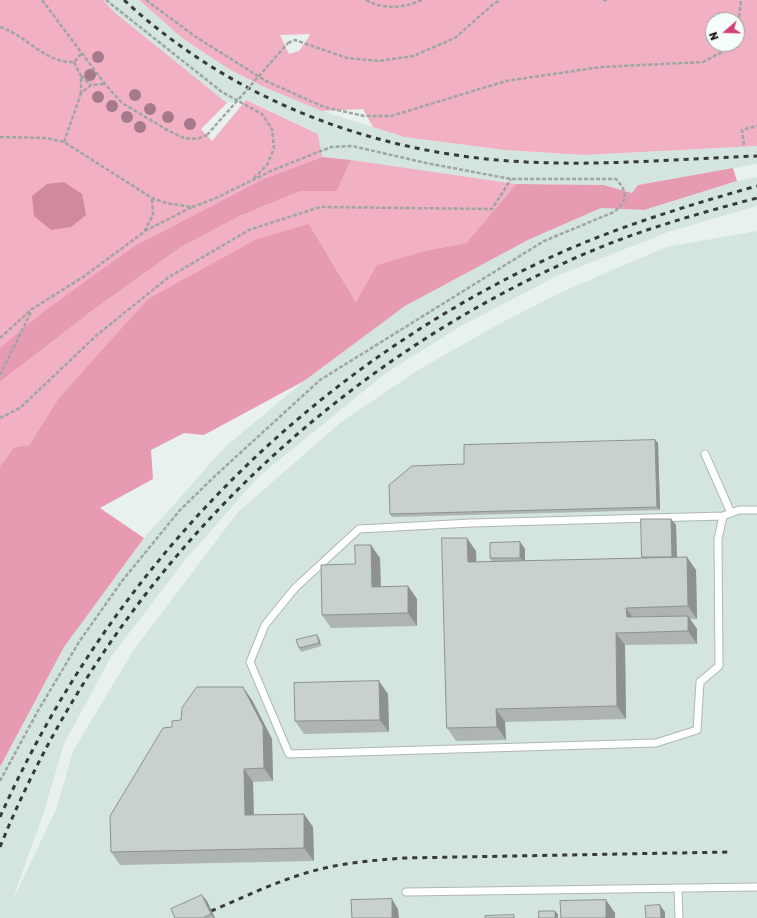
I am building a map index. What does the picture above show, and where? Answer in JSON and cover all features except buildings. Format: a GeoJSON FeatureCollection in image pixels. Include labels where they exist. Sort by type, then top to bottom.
{"type":"FeatureCollection","features":[{"type":"Feature","properties":{"kind":"lane"},"geometry":{"type":"LineString","coordinates":[[705,454],[731,513]]}},
{"type":"Feature","properties":{"kind":"lane"},"geometry":{"type":"LineString","coordinates":[[723,516],[718,539],[719,666],[700,682],[697,730],[656,743],[288,754],[250,662],[265,625],[295,588],[359,529],[471,523],[723,516],[731,513],[757,510]]}},
{"type":"Feature","properties":{"kind":"lane"},"geometry":{"type":"LineString","coordinates":[[406,892],[757,887]]}},
{"type":"Feature","properties":{"kind":"lane"},"geometry":{"type":"LineString","coordinates":[[678,888],[679,918]]}},
{"type":"Feature","properties":{"kind":"path"},"geometry":{"type":"LineString","coordinates":[[42,0],[105,84],[122,103],[169,131],[184,138],[197,139],[207,135],[288,43],[296,40],[347,58],[380,60],[413,56],[455,38],[492,5],[500,0]]}},
{"type":"Feature","properties":{"kind":"path"},"geometry":{"type":"LineString","coordinates":[[106,0],[222,92],[262,114],[272,129],[274,148],[266,166],[250,182]]}},
{"type":"Feature","properties":{"kind":"path"},"geometry":{"type":"LineString","coordinates":[[146,0],[196,38],[266,81],[324,107],[364,116],[391,116],[506,81],[601,67],[703,62],[724,52]]}},
{"type":"Feature","properties":{"kind":"path"},"geometry":{"type":"LineString","coordinates":[[366,0],[375,5],[385,7],[412,4],[422,0]]}},
{"type":"Feature","properties":{"kind":"path"},"geometry":{"type":"LineString","coordinates":[[603,0],[608,0]]}},
{"type":"Feature","properties":{"kind":"path"},"geometry":{"type":"LineString","coordinates":[[739,12],[740,0]]}},
{"type":"Feature","properties":{"kind":"path"},"geometry":{"type":"LineString","coordinates":[[0,27],[13,31],[54,59],[66,63],[74,62],[82,52]]}},
{"type":"Feature","properties":{"kind":"path"},"geometry":{"type":"LineString","coordinates":[[74,62],[81,76],[91,85]]}},
{"type":"Feature","properties":{"kind":"path"},"geometry":{"type":"LineString","coordinates":[[64,142],[81,93],[81,76]]}},
{"type":"Feature","properties":{"kind":"path"},"geometry":{"type":"LineString","coordinates":[[81,93],[91,85],[105,84]]}},
{"type":"Feature","properties":{"kind":"path"},"geometry":{"type":"LineString","coordinates":[[744,145],[742,130],[757,126]]}},
{"type":"Feature","properties":{"kind":"path"},"geometry":{"type":"LineString","coordinates":[[0,137],[46,138],[64,142],[152,198],[166,203],[192,207]]}},
{"type":"Feature","properties":{"kind":"path"},"geometry":{"type":"LineString","coordinates":[[0,338],[32,309],[83,277],[144,232],[192,207],[216,198],[273,170],[330,147],[352,146],[426,163],[512,179],[616,179],[623,187],[625,198],[623,205],[614,212],[544,241],[320,380],[215,476],[180,510],[122,581],[78,642],[39,709],[0,781]]}},
{"type":"Feature","properties":{"kind":"path"},"geometry":{"type":"LineString","coordinates":[[0,418],[20,408],[98,334],[169,277],[248,230],[320,207],[492,208],[512,179]]}},
{"type":"Feature","properties":{"kind":"path"},"geometry":{"type":"LineString","coordinates":[[144,232],[153,215],[152,198]]}},
{"type":"Feature","properties":{"kind":"path"},"geometry":{"type":"LineString","coordinates":[[0,375],[32,309]]}},
{"type":"Feature","properties":{"kind":"shaded area"},"geometry":{"type":"Polygon","coordinates":[[[0,0],[103,0],[114,12],[227,103],[201,129],[212,141],[246,100],[318,134],[322,157],[263,179],[136,245],[0,348],[0,0]]]}},
{"type":"Feature","properties":{"kind":"shaded area"},"geometry":{"type":"Polygon","coordinates":[[[103,0],[139,0],[182,38],[227,68],[264,87],[322,111],[404,137],[504,150],[584,155],[757,146],[757,164],[638,185],[632,193],[604,185],[516,184],[322,157],[318,134],[247,100],[227,103],[114,12],[103,0]]]}},
{"type":"Feature","properties":{"kind":"shaded area"},"geometry":{"type":"Polygon","coordinates":[[[139,0],[757,0],[757,146],[584,155],[504,150],[404,137],[373,127],[363,109],[322,111],[264,87],[227,68],[182,38],[139,0]],[[280,35],[289,54],[299,51],[310,35],[280,35]]]}},
{"type":"Feature","properties":{"kind":"shaded area"},"geometry":{"type":"Polygon","coordinates":[[[322,157],[351,160],[337,191],[301,191],[240,216],[181,247],[92,311],[0,382],[0,348],[43,312],[136,245],[263,179],[322,157]]]}},
{"type":"Feature","properties":{"kind":"shaded area"},"geometry":{"type":"Polygon","coordinates":[[[351,160],[516,184],[466,243],[429,250],[356,302],[309,224],[58,399],[29,445],[14,447],[0,466],[0,382],[92,311],[181,247],[240,216],[301,191],[337,191],[351,160]]]}},
{"type":"Feature","properties":{"kind":"shaded area"},"geometry":{"type":"Polygon","coordinates":[[[733,168],[737,181],[644,210],[601,208],[528,240],[405,306],[304,381],[204,435],[184,433],[151,450],[153,479],[100,508],[144,538],[64,647],[0,767],[0,466],[14,447],[29,445],[58,399],[148,299],[257,239],[309,224],[356,302],[377,265],[429,250],[466,243],[516,184],[604,185],[632,193],[638,185],[733,168]]]}},
{"type":"Feature","properties":{"kind":"shaded area"},"geometry":{"type":"Polygon","coordinates":[[[757,177],[757,206],[668,232],[557,276],[461,326],[386,373],[258,477],[185,560],[111,657],[64,744],[43,815],[11,904],[57,807],[73,751],[133,651],[238,512],[340,423],[418,370],[497,325],[562,292],[666,247],[757,231],[757,918],[0,918],[0,767],[64,647],[144,538],[225,447],[304,381],[405,306],[528,240],[601,208],[644,210],[737,181],[757,177]]]}},
{"type":"Feature","properties":{"kind":"shaded area"},"geometry":{"type":"Polygon","coordinates":[[[64,182],[82,194],[86,215],[71,227],[51,230],[34,216],[32,196],[47,184],[64,182]]]}},
{"type":"Feature","properties":{"kind":"railway"},"geometry":{"type":"LineString","coordinates":[[124,0],[165,35],[209,65],[255,91],[303,114],[353,132],[404,145],[457,155],[541,163],[634,162],[757,156]]}},
{"type":"Feature","properties":{"kind":"railway"},"geometry":{"type":"LineString","coordinates":[[0,817],[45,727],[98,642],[157,562],[224,488],[297,420],[375,359],[460,305],[549,258],[600,236],[704,201],[757,186]]}},
{"type":"Feature","properties":{"kind":"railway"},"geometry":{"type":"LineString","coordinates":[[0,847],[45,749],[100,657],[164,571],[236,492],[315,420],[400,355],[492,299],[589,252],[609,244],[672,222],[757,198]]}},
{"type":"Feature","properties":{"kind":"railway"},"geometry":{"type":"LineString","coordinates":[[211,911],[296,876],[345,864],[404,858],[730,852]]}}]}
